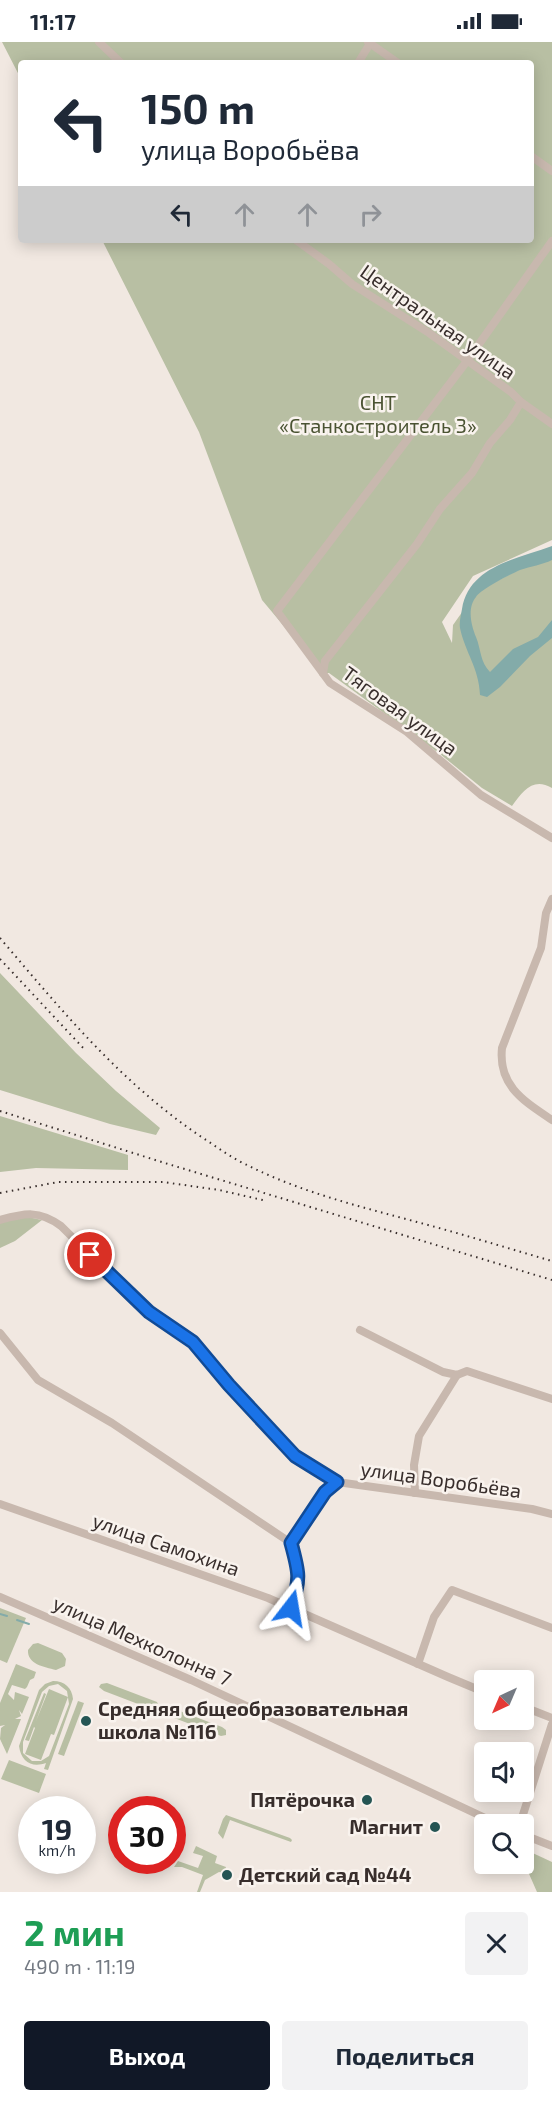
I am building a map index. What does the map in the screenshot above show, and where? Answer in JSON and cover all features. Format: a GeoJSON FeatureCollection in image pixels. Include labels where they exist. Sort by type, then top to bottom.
{"type":"FeatureCollection","features":[{"type":"Feature","properties":{"kind":"street"},"geometry":{"type":"LineString","coordinates":[[99,42],[118,60]]}},
{"type":"Feature","properties":{"kind":"street"},"geometry":{"type":"LineString","coordinates":[[359,60],[370,42],[394,60]]}},
{"type":"Feature","properties":{"kind":"street"},"geometry":{"type":"LineString","coordinates":[[534,158],[552,171]]}},
{"type":"Feature","properties":{"kind":"street"},"geometry":{"type":"LineString","coordinates":[[467,361],[552,241]]}},
{"type":"Feature","properties":{"kind":"street","name":"Центральная улица"},"geometry":{"type":"LineString","coordinates":[[300,243],[352,284],[429,333],[511,392],[521,402],[510,420],[490,443],[472,473],[440,509],[417,544],[325,661],[323,673]]}},
{"type":"Feature","properties":{"kind":"street","name":"Тяговая улица"},"geometry":{"type":"LineString","coordinates":[[467,361],[277,611],[330,683],[407,732],[481,795],[552,838]]}},
{"type":"Feature","properties":{"kind":"street"},"geometry":{"type":"LineString","coordinates":[[521,402],[552,424]]}},
{"type":"Feature","properties":{"kind":"street"},"geometry":{"type":"LineString","coordinates":[[552,898],[546,913],[541,948],[502,1048],[501,1061],[502,1070],[509,1083],[552,1120]]}},
{"type":"Feature","properties":{"kind":"street","name":"улица Воробьёва"},"geometry":{"type":"LineString","coordinates":[[0,1220],[24,1213],[47,1216],[61,1226],[149,1312],[193,1342],[229,1385],[295,1456],[337,1482],[532,1509],[552,1514]]}},
{"type":"Feature","properties":{"kind":"street"},"geometry":{"type":"LineString","coordinates":[[360,1330],[443,1372],[457,1375],[467,1371],[552,1399]]}},
{"type":"Feature","properties":{"kind":"street"},"geometry":{"type":"LineString","coordinates":[[0,1333],[38,1380],[112,1423],[291,1543],[299,1570],[298,1587],[291,1608]]}},
{"type":"Feature","properties":{"kind":"street"},"geometry":{"type":"LineString","coordinates":[[415,1493],[414,1465],[419,1436],[457,1375]]}},
{"type":"Feature","properties":{"kind":"street"},"geometry":{"type":"LineString","coordinates":[[291,1543],[325,1492],[337,1482]]}},
{"type":"Feature","properties":{"kind":"street","name":"улица Самохина"},"geometry":{"type":"LineString","coordinates":[[0,1504],[268,1598],[474,1688]]}},
{"type":"Feature","properties":{"kind":"street"},"geometry":{"type":"LineString","coordinates":[[418,1664],[434,1617],[452,1590],[552,1628]]}},
{"type":"Feature","properties":{"kind":"street","name":"улица Мехколонна 7"},"geometry":{"type":"LineString","coordinates":[[0,1597],[191,1680],[477,1814]]}},
{"type":"Feature","properties":{"kind":"street"},"geometry":{"type":"LineString","coordinates":[[534,1711],[552,1718]]}},
{"type":"Feature","properties":{"kind":"street"},"geometry":{"type":"LineString","coordinates":[[523,1814],[552,1725]]}},
{"type":"Feature","properties":{"kind":"street"},"geometry":{"type":"LineString","coordinates":[[534,1839],[552,1846]]}},
{"type":"Feature","properties":{"kind":"green space","name":"СНТ «Станкостроитель 3»"},"geometry":{"type":"Polygon","coordinates":[[[2,42],[552,42],[552,540],[473,576],[442,622],[452,643],[453,625],[477,591],[552,553],[552,788],[539,784],[529,787],[512,806],[482,788],[440,754],[329,673],[323,673],[262,600],[199,432],[104,243],[534,243],[534,60],[18,60],[18,73],[2,42]]]}},
{"type":"Feature","properties":{"kind":"green space"},"geometry":{"type":"Polygon","coordinates":[[[0,973],[76,1053],[160,1128],[156,1135],[110,1124],[0,1090],[0,973]]]}},
{"type":"Feature","properties":{"kind":"green space"},"geometry":{"type":"Polygon","coordinates":[[[0,1116],[128,1155],[128,1170],[36,1168],[0,1172],[0,1116]]]}},
{"type":"Feature","properties":{"kind":"green space"},"geometry":{"type":"Polygon","coordinates":[[[23,1216],[42,1220],[15,1241],[0,1248],[0,1219],[23,1216]]]}},
{"type":"Feature","properties":{"kind":"green space"},"geometry":{"type":"Polygon","coordinates":[[[0,1608],[26,1618],[7,1663],[0,1660],[0,1608]]]}},
{"type":"Feature","properties":{"kind":"green space"},"geometry":{"type":"Polygon","coordinates":[[[38,1643],[62,1653],[66,1659],[65,1666],[56,1670],[33,1662],[28,1655],[28,1650],[33,1644],[38,1643]]]}},
{"type":"Feature","properties":{"kind":"green space"},"geometry":{"type":"Polygon","coordinates":[[[16,1664],[36,1672],[25,1689],[12,1685],[8,1694],[14,1700],[15,1692],[29,1697],[22,1714],[19,1710],[21,1716],[15,1719],[21,1719],[7,1754],[0,1739],[1,1728],[5,1725],[0,1726],[0,1703],[16,1664]]]}},
{"type":"Feature","properties":{"kind":"green space"},"geometry":{"type":"Polygon","coordinates":[[[57,1681],[64,1684],[69,1688],[73,1699],[48,1770],[44,1769],[46,1763],[36,1765],[25,1760],[19,1746],[39,1690],[45,1684],[57,1681]],[[58,1684],[49,1686],[42,1692],[23,1742],[23,1753],[32,1761],[41,1761],[49,1756],[69,1704],[67,1691],[58,1684]]]}},
{"type":"Feature","properties":{"kind":"green space"},"geometry":{"type":"Polygon","coordinates":[[[107,1683],[157,1702],[159,1712],[99,1687],[107,1683]]]}},
{"type":"Feature","properties":{"kind":"green space"},"geometry":{"type":"Polygon","coordinates":[[[49,1689],[68,1697],[54,1735],[51,1734],[41,1760],[25,1754],[34,1727],[29,1741],[25,1740],[44,1693],[46,1694],[36,1721],[49,1689]]]}},
{"type":"Feature","properties":{"kind":"green space"},"geometry":{"type":"Polygon","coordinates":[[[78,1701],[84,1703],[64,1756],[58,1754],[78,1701]]]}},
{"type":"Feature","properties":{"kind":"green space"},"geometry":{"type":"Polygon","coordinates":[[[172,1708],[222,1727],[226,1730],[226,1735],[221,1736],[164,1714],[172,1708]]]}},
{"type":"Feature","properties":{"kind":"green space"},"geometry":{"type":"Polygon","coordinates":[[[9,1760],[46,1774],[39,1793],[1,1779],[9,1760]]]}},
{"type":"Feature","properties":{"kind":"green space"},"geometry":{"type":"Polygon","coordinates":[[[226,1815],[292,1840],[291,1842],[230,1820],[223,1839],[218,1833],[226,1815]]]}},
{"type":"Feature","properties":{"kind":"green space"},"geometry":{"type":"Polygon","coordinates":[[[196,1846],[217,1856],[215,1863],[226,1867],[224,1873],[219,1872],[205,1880],[200,1892],[197,1892],[203,1875],[186,1869],[186,1864],[198,1868],[203,1856],[193,1853],[196,1846]]]}},
{"type":"Feature","properties":{"kind":"green space"},"geometry":{"type":"Polygon","coordinates":[[[534,1854],[552,1862],[552,1892],[537,1892],[529,1874],[534,1874],[534,1854]]]}},
{"type":"Feature","properties":{"kind":"water"},"geometry":{"type":"Polygon","coordinates":[[[552,546],[552,560],[503,578],[484,590],[473,601],[471,617],[473,627],[482,660],[490,672],[513,649],[538,637],[552,620],[552,638],[530,656],[500,687],[487,697],[480,695],[475,668],[460,628],[466,594],[474,583],[496,566],[552,546]]]}},
{"type":"Feature","properties":{"kind":"waterway"},"geometry":{"type":"LineString","coordinates":[[0,1614],[7,1616]]}},
{"type":"Feature","properties":{"kind":"waterway"},"geometry":{"type":"LineString","coordinates":[[17,1620],[29,1624]]}},
{"type":"Feature","properties":{"kind":"railway"},"geometry":{"type":"LineString","coordinates":[[0,938],[70,1019],[119,1070],[173,1117],[234,1158],[287,1183],[330,1198],[552,1261]]}},
{"type":"Feature","properties":{"kind":"railway"},"geometry":{"type":"LineString","coordinates":[[0,959],[86,1051]]}},
{"type":"Feature","properties":{"kind":"railway"},"geometry":{"type":"LineString","coordinates":[[0,1111],[552,1280]]}},
{"type":"Feature","properties":{"kind":"railway"},"geometry":{"type":"LineString","coordinates":[[0,1193],[58,1182],[163,1182],[219,1190],[267,1201]]}},
{"type":"Feature","properties":{"kind":"place","name":"Средняя общеобразовательная школа №116"},"geometry":{"type":"Point","coordinates":[86,1721]}},
{"type":"Feature","properties":{"kind":"place","name":"Пятёрочка"},"geometry":{"type":"Point","coordinates":[367,1800]}},
{"type":"Feature","properties":{"kind":"place","name":"Магнит"},"geometry":{"type":"Point","coordinates":[435,1827]}},
{"type":"Feature","properties":{"kind":"place","name":"Детский сад №44"},"geometry":{"type":"Point","coordinates":[227,1875]}},
{"type":"Feature","properties":{"kind":"route"},"geometry":{"type":"LineString","coordinates":[[90,1255],[149,1312],[193,1342],[229,1385],[295,1456],[337,1482],[325,1492],[291,1543],[299,1570],[298,1587],[291,1608]]}}]}
